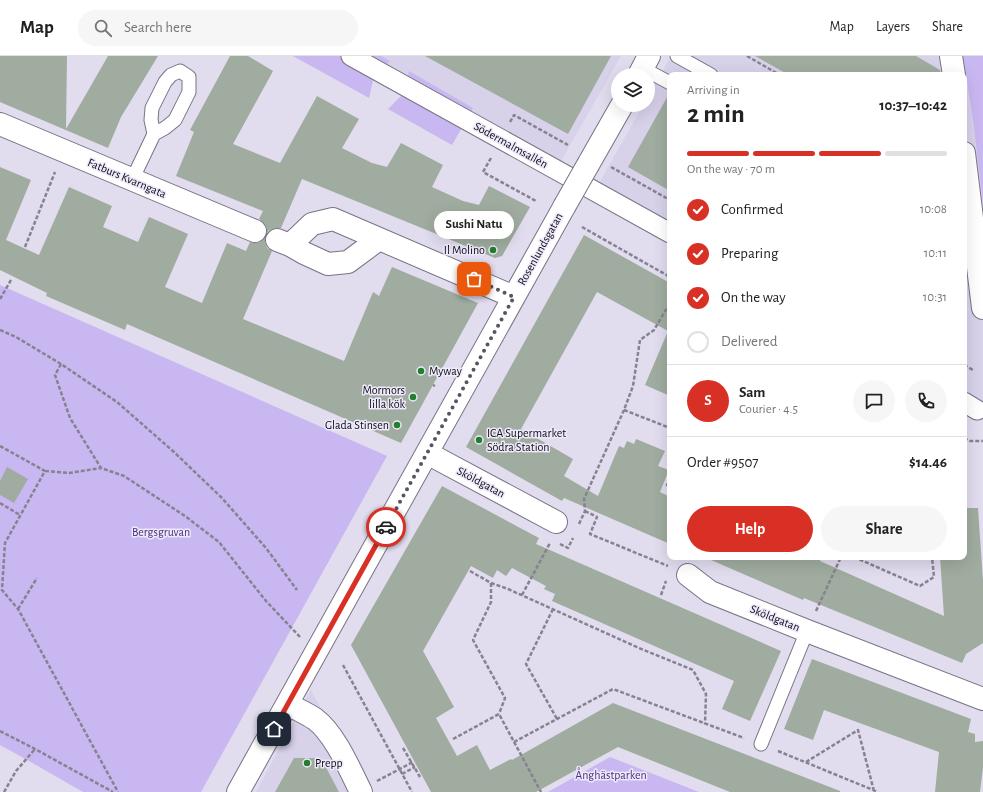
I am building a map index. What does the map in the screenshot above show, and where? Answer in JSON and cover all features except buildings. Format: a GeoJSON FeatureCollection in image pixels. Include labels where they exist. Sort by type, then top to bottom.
{"type":"FeatureCollection","features":[{"type":"Feature","properties":{"kind":"street","name":"Södermalmsallén"},"geometry":{"type":"LineString","coordinates":[[351,56],[667,231]]}},
{"type":"Feature","properties":{"kind":"street"},"geometry":{"type":"LineString","coordinates":[[951,56],[954,72]]}},
{"type":"Feature","properties":{"kind":"street","name":"Rosenlundsgatan"},"geometry":{"type":"LineString","coordinates":[[238,792],[618,112]]}},
{"type":"Feature","properties":{"kind":"street","name":"Fatburs Kvarngata"},"geometry":{"type":"LineString","coordinates":[[0,124],[255,231]]}},
{"type":"Feature","properties":{"kind":"street"},"geometry":{"type":"LineString","coordinates":[[967,177],[983,308]]}},
{"type":"Feature","properties":{"kind":"street"},"geometry":{"type":"LineString","coordinates":[[379,239],[348,262],[328,264],[283,243],[312,224],[333,219],[514,297]]}},
{"type":"Feature","properties":{"kind":"street","name":"Sköldgatan"},"geometry":{"type":"LineString","coordinates":[[427,453],[556,522]]}},
{"type":"Feature","properties":{"kind":"street","name":"Sköldgatan"},"geometry":{"type":"LineString","coordinates":[[688,575],[710,592],[806,631],[983,699]]}},
{"type":"Feature","properties":{"kind":"street"},"geometry":{"type":"LineString","coordinates":[[288,704],[314,719],[323,727],[369,786]]}},
{"type":"Feature","properties":{"kind":"lane"},"geometry":{"type":"LineString","coordinates":[[677,56],[706,72]]}},
{"type":"Feature","properties":{"kind":"lane"},"geometry":{"type":"LineString","coordinates":[[643,66],[667,81]]}},
{"type":"Feature","properties":{"kind":"lane"},"geometry":{"type":"LineString","coordinates":[[132,180],[154,134]]}},
{"type":"Feature","properties":{"kind":"lane"},"geometry":{"type":"LineString","coordinates":[[761,744],[806,631]]}},
{"type":"Feature","properties":{"kind":"path"},"geometry":{"type":"LineString","coordinates":[[747,56],[775,72]]}},
{"type":"Feature","properties":{"kind":"path"},"geometry":{"type":"LineString","coordinates":[[514,114],[568,145]]}},
{"type":"Feature","properties":{"kind":"path"},"geometry":{"type":"LineString","coordinates":[[25,247],[64,151]]}},
{"type":"Feature","properties":{"kind":"path"},"geometry":{"type":"LineString","coordinates":[[591,160],[667,198]]}},
{"type":"Feature","properties":{"kind":"path"},"geometry":{"type":"LineString","coordinates":[[483,172],[536,201]]}},
{"type":"Feature","properties":{"kind":"path"},"geometry":{"type":"LineString","coordinates":[[582,227],[667,275]]}},
{"type":"Feature","properties":{"kind":"path"},"geometry":{"type":"LineString","coordinates":[[0,299],[11,280]]}},
{"type":"Feature","properties":{"kind":"path"},"geometry":{"type":"LineString","coordinates":[[667,308],[654,330],[640,340],[633,386],[624,410],[584,499],[585,511],[597,516],[590,534],[688,575]]}},
{"type":"Feature","properties":{"kind":"path"},"geometry":{"type":"LineString","coordinates":[[0,330],[16,336],[61,364],[116,402],[174,452],[222,498],[266,548],[297,590]]}},
{"type":"Feature","properties":{"kind":"path"},"geometry":{"type":"LineString","coordinates":[[61,364],[55,375],[70,418],[101,468]]}},
{"type":"Feature","properties":{"kind":"path"},"geometry":{"type":"LineString","coordinates":[[967,367],[973,370]]}},
{"type":"Feature","properties":{"kind":"path"},"geometry":{"type":"LineString","coordinates":[[624,410],[667,427]]}},
{"type":"Feature","properties":{"kind":"path"},"geometry":{"type":"LineString","coordinates":[[967,440],[970,441],[983,441]]}},
{"type":"Feature","properties":{"kind":"path"},"geometry":{"type":"LineString","coordinates":[[0,446],[45,471],[69,473],[101,468],[124,476],[185,516],[219,542],[266,601],[297,635]]}},
{"type":"Feature","properties":{"kind":"path"},"geometry":{"type":"LineString","coordinates":[[45,471],[5,543],[1,590],[18,609],[118,792]]}},
{"type":"Feature","properties":{"kind":"path"},"geometry":{"type":"LineString","coordinates":[[0,503],[20,515]]}},
{"type":"Feature","properties":{"kind":"path"},"geometry":{"type":"LineString","coordinates":[[522,595],[551,540],[556,522]]}},
{"type":"Feature","properties":{"kind":"path"},"geometry":{"type":"LineString","coordinates":[[806,631],[840,560]]}},
{"type":"Feature","properties":{"kind":"path"},"geometry":{"type":"LineString","coordinates":[[861,560],[920,586],[934,577],[932,560]]}},
{"type":"Feature","properties":{"kind":"path"},"geometry":{"type":"LineString","coordinates":[[470,571],[491,583],[522,595],[639,648],[694,670],[706,694],[705,724]]}},
{"type":"Feature","properties":{"kind":"path"},"geometry":{"type":"LineString","coordinates":[[18,609],[37,578]]}},
{"type":"Feature","properties":{"kind":"path"},"geometry":{"type":"LineString","coordinates":[[453,739],[499,714],[505,698],[473,640],[491,602],[491,583]]}},
{"type":"Feature","properties":{"kind":"path"},"geometry":{"type":"LineString","coordinates":[[553,609],[526,664],[557,719]]}},
{"type":"Feature","properties":{"kind":"path"},"geometry":{"type":"LineString","coordinates":[[639,648],[641,642]]}},
{"type":"Feature","properties":{"kind":"path"},"geometry":{"type":"LineString","coordinates":[[343,665],[412,792]]}},
{"type":"Feature","properties":{"kind":"path"},"geometry":{"type":"LineString","coordinates":[[514,742],[613,689],[641,700]]}},
{"type":"Feature","properties":{"kind":"path"},"geometry":{"type":"LineString","coordinates":[[499,714],[541,792]]}},
{"type":"Feature","properties":{"kind":"path"},"geometry":{"type":"LineString","coordinates":[[859,726],[858,730],[874,791]]}},
{"type":"Feature","properties":{"kind":"path"},"geometry":{"type":"LineString","coordinates":[[805,762],[858,730]]}},
{"type":"Feature","properties":{"kind":"path"},"geometry":{"type":"LineString","coordinates":[[0,731],[113,792]]}},
{"type":"Feature","properties":{"kind":"path"},"geometry":{"type":"LineString","coordinates":[[403,748],[420,777]]}},
{"type":"Feature","properties":{"kind":"path"},"geometry":{"type":"LineString","coordinates":[[4,792],[16,771],[35,749]]}},
{"type":"Feature","properties":{"kind":"path"},"geometry":{"type":"LineString","coordinates":[[369,786],[412,762]]}},
{"type":"Feature","properties":{"kind":"path"},"geometry":{"type":"LineString","coordinates":[[402,774],[415,767]]}},
{"type":"Feature","properties":{"kind":"shaded area"},"geometry":{"type":"Polygon","coordinates":[[[352,56],[621,56],[614,68],[611,68],[611,74],[557,168],[352,56]]]}},
{"type":"Feature","properties":{"kind":"shaded area"},"geometry":{"type":"Polygon","coordinates":[[[671,56],[963,56],[966,72],[667,72],[667,232],[594,192],[639,112],[655,112],[655,85],[671,56]]]}},
{"type":"Feature","properties":{"kind":"shaded area"},"geometry":{"type":"Polygon","coordinates":[[[967,82],[983,204],[983,407],[967,399],[967,82]]]}},
{"type":"Feature","properties":{"kind":"shaded area"},"geometry":{"type":"Polygon","coordinates":[[[311,690],[366,792],[256,792],[311,690]]]}},
{"type":"Feature","properties":{"kind":"green space"},"geometry":{"type":"Polygon","coordinates":[[[293,56],[381,56],[390,61],[374,76],[369,98],[293,56]]]}},
{"type":"Feature","properties":{"kind":"green space"},"geometry":{"type":"Polygon","coordinates":[[[963,56],[983,56],[983,203],[967,72],[966,72],[963,56]]]}},
{"type":"Feature","properties":{"kind":"green space"},"geometry":{"type":"Polygon","coordinates":[[[409,71],[473,108],[452,145],[388,109],[404,93],[409,71]]]}},
{"type":"Feature","properties":{"kind":"green space","name":"Bergsgruvan"},"geometry":{"type":"Polygon","coordinates":[[[0,285],[387,456],[201,792],[83,792],[0,745],[0,285]]]}},
{"type":"Feature","properties":{"kind":"green space","name":"Ånghästparken"},"geometry":{"type":"Polygon","coordinates":[[[610,757],[699,792],[548,792],[610,757]]]}},
{"type":"Feature","properties":{"kind":"way so far"},"geometry":{"type":"LineString","coordinates":[[386,527],[514,297],[474,279]]}},
{"type":"Feature","properties":{"kind":"place","name":"Il Molino"},"geometry":{"type":"Point","coordinates":[493,250]}},
{"type":"Feature","properties":{"kind":"place","name":"Sushi Natu"},"geometry":{"type":"Point","coordinates":[474,279]}},
{"type":"Feature","properties":{"kind":"place","name":"Myway"},"geometry":{"type":"Point","coordinates":[421,371]}},
{"type":"Feature","properties":{"kind":"place","name":"Mormors lilla kök"},"geometry":{"type":"Point","coordinates":[413,397]}},
{"type":"Feature","properties":{"kind":"place","name":"Glada Stinsen"},"geometry":{"type":"Point","coordinates":[397,425]}},
{"type":"Feature","properties":{"kind":"place","name":"ICA Supermarket Södra Station"},"geometry":{"type":"Point","coordinates":[479,440]}},
{"type":"Feature","properties":{"kind":"place","name":"Prepp"},"geometry":{"type":"Point","coordinates":[307,763]}},
{"type":"Feature","properties":{"kind":"route"},"geometry":{"type":"LineString","coordinates":[[274,729],[386,527]]}}]}
